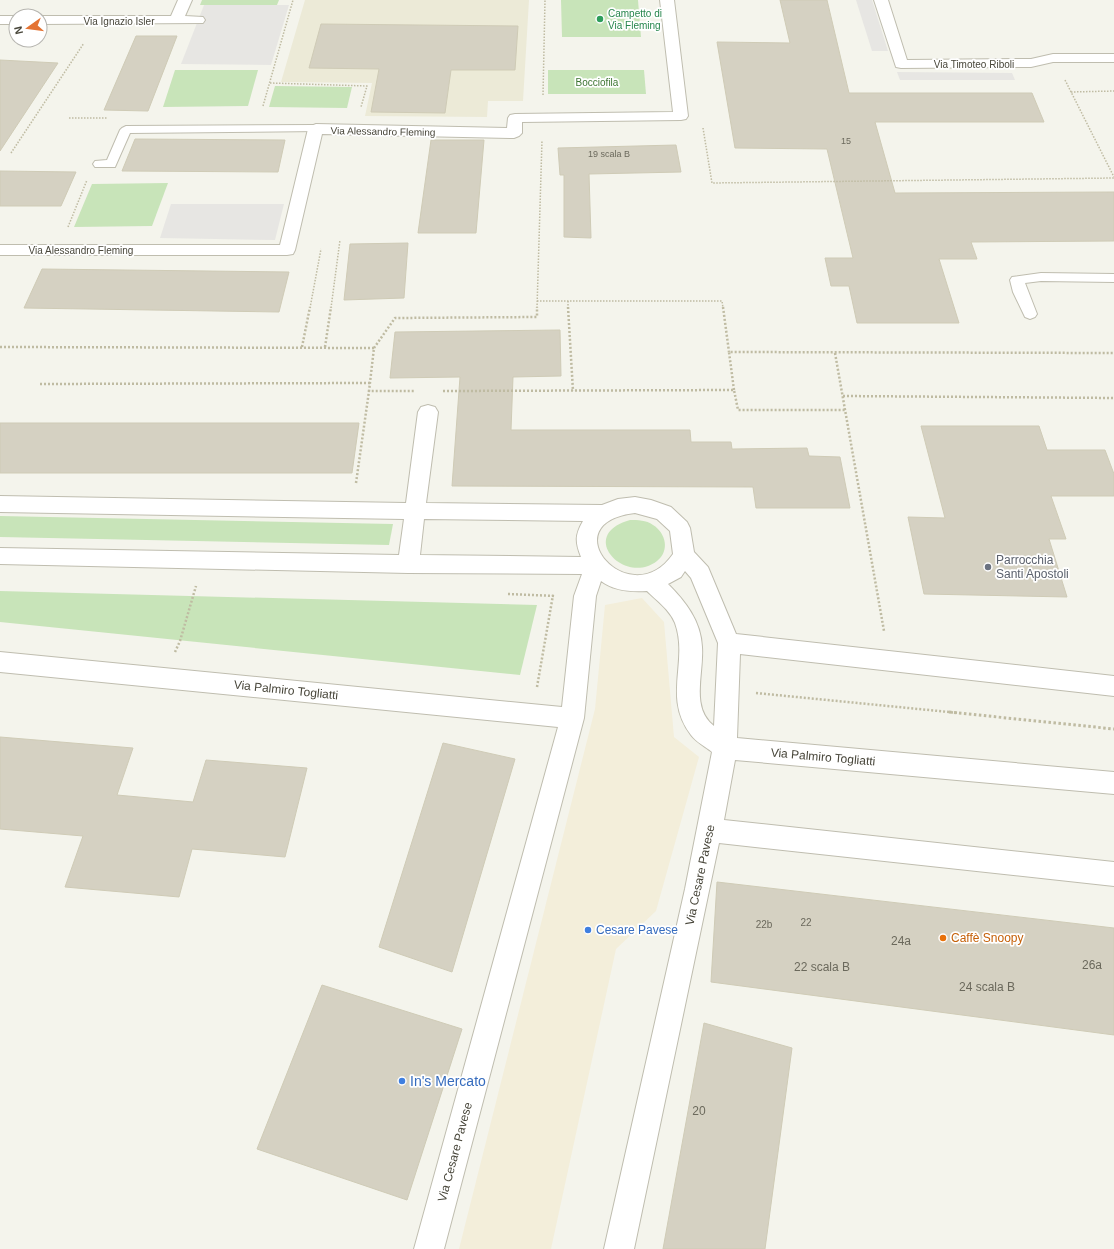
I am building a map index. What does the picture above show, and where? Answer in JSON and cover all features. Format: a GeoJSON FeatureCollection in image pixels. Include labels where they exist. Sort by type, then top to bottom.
{"type":"FeatureCollection","features":[{"type":"Feature","properties":{"kind":"street"},"geometry":{"type":"LineString","coordinates":[[176,20],[185,0]]}},
{"type":"Feature","properties":{"kind":"street"},"geometry":{"type":"LineString","coordinates":[[667,0],[679,104]]}},
{"type":"Feature","properties":{"kind":"street","name":"Via Timoteo Riboli"},"geometry":{"type":"LineString","coordinates":[[880,0],[900,64],[1031,64],[1053,58],[1114,58]]}},
{"type":"Feature","properties":{"kind":"street","name":"Via Ignazio Isler"},"geometry":{"type":"LineString","coordinates":[[48,20],[198,20]]}},
{"type":"Feature","properties":{"kind":"street","name":"Via Alessandro Fleming"},"geometry":{"type":"LineString","coordinates":[[0,250],[287,250],[316,129],[514,133],[515,118],[681,116],[679,104]]}},
{"type":"Feature","properties":{"kind":"street"},"geometry":{"type":"LineString","coordinates":[[408,564],[428,412]]}},
{"type":"Feature","properties":{"kind":"street"},"geometry":{"type":"LineString","coordinates":[[0,504],[415,512],[604,513]]}},
{"type":"Feature","properties":{"kind":"street"},"geometry":{"type":"LineString","coordinates":[[635,505],[652,508],[664,513],[680,528],[684,555],[673,571],[652,582],[629,583],[614,579],[595,564],[586,543],[590,527],[604,513],[618,507],[635,505]]}},
{"type":"Feature","properties":{"kind":"street","name":"Via Cesare Pavese"},"geometry":{"type":"LineString","coordinates":[[619,1249],[710,830],[725,748],[729,643],[700,573],[684,555]]}},
{"type":"Feature","properties":{"kind":"street"},"geometry":{"type":"LineString","coordinates":[[0,556],[550,566],[595,564]]}},
{"type":"Feature","properties":{"kind":"street","name":"Via Cesare Pavese"},"geometry":{"type":"LineString","coordinates":[[429,1249],[572,718],[585,596],[595,564]]}},
{"type":"Feature","properties":{"kind":"street"},"geometry":{"type":"LineString","coordinates":[[652,582],[675,605],[685,621],[691,647],[688,683],[690,713],[700,729],[725,748]]}},
{"type":"Feature","properties":{"kind":"street"},"geometry":{"type":"LineString","coordinates":[[729,643],[1114,686]]}},
{"type":"Feature","properties":{"kind":"street","name":"Via Palmiro Togliatti"},"geometry":{"type":"LineString","coordinates":[[0,662],[572,718]]}},
{"type":"Feature","properties":{"kind":"street","name":"Via Palmiro Togliatti"},"geometry":{"type":"LineString","coordinates":[[725,748],[1114,783]]}},
{"type":"Feature","properties":{"kind":"street"},"geometry":{"type":"LineString","coordinates":[[710,830],[1114,874]]}},
{"type":"Feature","properties":{"kind":"lane"},"geometry":{"type":"LineString","coordinates":[[99,164],[111,164],[126,130],[316,129]]}},
{"type":"Feature","properties":{"kind":"lane"},"geometry":{"type":"LineString","coordinates":[[1030,314],[1020,292],[1017,280],[1041,277],[1114,278]]}},
{"type":"Feature","properties":{"kind":"path"},"geometry":{"type":"LineString","coordinates":[[262,110],[293,0]]}},
{"type":"Feature","properties":{"kind":"path"},"geometry":{"type":"LineString","coordinates":[[353,510],[374,348],[395,318],[537,318],[545,0]]}},
{"type":"Feature","properties":{"kind":"path"},"geometry":{"type":"LineString","coordinates":[[11,153],[99,21]]}},
{"type":"Feature","properties":{"kind":"path"},"geometry":{"type":"LineString","coordinates":[[679,104],[699,103],[712,183],[1114,178],[1053,58]]}},
{"type":"Feature","properties":{"kind":"path"},"geometry":{"type":"LineString","coordinates":[[270,83],[367,86],[359,113]]}},
{"type":"Feature","properties":{"kind":"path"},"geometry":{"type":"LineString","coordinates":[[1071,92],[1114,91]]}},
{"type":"Feature","properties":{"kind":"path"},"geometry":{"type":"LineString","coordinates":[[70,118],[108,118]]}},
{"type":"Feature","properties":{"kind":"path"},"geometry":{"type":"LineString","coordinates":[[59,250],[88,178]]}},
{"type":"Feature","properties":{"kind":"path"},"geometry":{"type":"LineString","coordinates":[[324,347],[340,240]]}},
{"type":"Feature","properties":{"kind":"path"},"geometry":{"type":"LineString","coordinates":[[302,347],[321,249]]}},
{"type":"Feature","properties":{"kind":"path"},"geometry":{"type":"LineString","coordinates":[[537,301],[722,301],[738,410],[845,410]]}},
{"type":"Feature","properties":{"kind":"path"},"geometry":{"type":"LineString","coordinates":[[568,301],[573,391]]}},
{"type":"Feature","properties":{"kind":"path"},"geometry":{"type":"LineString","coordinates":[[0,347],[374,348]]}},
{"type":"Feature","properties":{"kind":"path"},"geometry":{"type":"LineString","coordinates":[[729,352],[1114,353]]}},
{"type":"Feature","properties":{"kind":"path"},"geometry":{"type":"LineString","coordinates":[[835,352],[890,661]]}},
{"type":"Feature","properties":{"kind":"path"},"geometry":{"type":"LineString","coordinates":[[40,384],[370,383]]}},
{"type":"Feature","properties":{"kind":"path"},"geometry":{"type":"LineString","coordinates":[[440,391],[734,390]]}},
{"type":"Feature","properties":{"kind":"path"},"geometry":{"type":"LineString","coordinates":[[369,391],[416,391]]}},
{"type":"Feature","properties":{"kind":"path"},"geometry":{"type":"LineString","coordinates":[[843,396],[1114,398]]}},
{"type":"Feature","properties":{"kind":"path"},"geometry":{"type":"LineString","coordinates":[[173,658],[180,641],[196,586]]}},
{"type":"Feature","properties":{"kind":"path"},"geometry":{"type":"LineString","coordinates":[[536,695],[553,595]]}},
{"type":"Feature","properties":{"kind":"path"},"geometry":{"type":"LineString","coordinates":[[727,690],[1114,729]]}},
{"type":"Feature","properties":{"kind":"shaded area"},"geometry":{"type":"Polygon","coordinates":[[[305,0],[529,0],[523,101],[488,101],[487,117],[365,116],[372,83],[281,82],[305,0]]]}},
{"type":"Feature","properties":{"kind":"shaded area"},"geometry":{"type":"Polygon","coordinates":[[[856,0],[872,0],[888,51],[872,51],[856,0]]]}},
{"type":"Feature","properties":{"kind":"shaded area"},"geometry":{"type":"Polygon","coordinates":[[[204,5],[289,5],[271,65],[181,64],[204,5]]]}},
{"type":"Feature","properties":{"kind":"shaded area"},"geometry":{"type":"Polygon","coordinates":[[[897,72],[1012,73],[1015,80],[900,80],[897,72]]]}},
{"type":"Feature","properties":{"kind":"shaded area"},"geometry":{"type":"Polygon","coordinates":[[[171,204],[284,204],[275,240],[160,238],[171,204]]]}},
{"type":"Feature","properties":{"kind":"shaded area","name":"Cesare Pavese"},"geometry":{"type":"Polygon","coordinates":[[[642,598],[664,622],[674,737],[699,757],[656,911],[616,949],[551,1249],[459,1249],[595,709],[605,605],[642,598]]]}},
{"type":"Feature","properties":{"kind":"green space"},"geometry":{"type":"Polygon","coordinates":[[[202,0],[279,0],[277,5],[200,5],[202,0]]]}},
{"type":"Feature","properties":{"kind":"green space","name":"Campetto di Via Fleming"},"geometry":{"type":"Polygon","coordinates":[[[561,0],[638,0],[641,37],[562,37],[561,0]]]}},
{"type":"Feature","properties":{"kind":"green space"},"geometry":{"type":"Polygon","coordinates":[[[175,70],[258,70],[248,106],[163,107],[175,70]]]}},
{"type":"Feature","properties":{"kind":"green space","name":"Bocciofila"},"geometry":{"type":"Polygon","coordinates":[[[548,70],[644,70],[646,94],[548,94],[548,70]]]}},
{"type":"Feature","properties":{"kind":"green space"},"geometry":{"type":"Polygon","coordinates":[[[275,86],[352,87],[347,108],[269,107],[275,86]]]}},
{"type":"Feature","properties":{"kind":"green space"},"geometry":{"type":"Polygon","coordinates":[[[168,183],[152,226],[74,227],[92,184],[168,183]]]}},
{"type":"Feature","properties":{"kind":"green space"},"geometry":{"type":"Polygon","coordinates":[[[0,516],[393,524],[389,545],[0,537],[0,516]]]}},
{"type":"Feature","properties":{"kind":"green space"},"geometry":{"type":"Polygon","coordinates":[[[630,520],[648,522],[657,528],[661,533],[665,542],[665,547],[664,552],[657,561],[644,567],[632,567],[620,563],[611,556],[606,546],[607,536],[614,527],[630,520]]]}},
{"type":"Feature","properties":{"kind":"green space"},"geometry":{"type":"Polygon","coordinates":[[[0,591],[537,605],[520,675],[0,622],[0,591]]]}},
{"type":"Feature","properties":{"kind":"building"},"geometry":{"type":"Polygon","coordinates":[[[780,0],[827,0],[849,93],[1032,93],[1044,122],[875,122],[895,193],[1114,192],[1114,241],[971,242],[977,259],[939,259],[959,323],[857,323],[849,286],[831,286],[825,258],[853,258],[827,149],[735,148],[717,42],[790,43],[780,0]]]}},
{"type":"Feature","properties":{"kind":"building"},"geometry":{"type":"Polygon","coordinates":[[[321,24],[518,26],[515,70],[451,70],[445,113],[371,112],[379,69],[309,68],[321,24]]]}},
{"type":"Feature","properties":{"kind":"building"},"geometry":{"type":"Polygon","coordinates":[[[136,36],[177,36],[148,111],[104,110],[136,36]]]}},
{"type":"Feature","properties":{"kind":"building"},"geometry":{"type":"Polygon","coordinates":[[[0,60],[58,63],[0,151],[0,60]]]}},
{"type":"Feature","properties":{"kind":"building"},"geometry":{"type":"Polygon","coordinates":[[[135,139],[285,140],[278,172],[122,171],[135,139]]]}},
{"type":"Feature","properties":{"kind":"building"},"geometry":{"type":"Polygon","coordinates":[[[431,140],[484,140],[476,233],[418,233],[431,140]]]}},
{"type":"Feature","properties":{"kind":"building"},"geometry":{"type":"Polygon","coordinates":[[[676,145],[681,172],[589,174],[591,238],[564,237],[564,175],[560,175],[558,148],[676,145]]]}},
{"type":"Feature","properties":{"kind":"building"},"geometry":{"type":"Polygon","coordinates":[[[0,171],[76,172],[61,206],[0,206],[0,171]]]}},
{"type":"Feature","properties":{"kind":"building"},"geometry":{"type":"Polygon","coordinates":[[[408,243],[404,298],[344,300],[350,244],[408,243]]]}},
{"type":"Feature","properties":{"kind":"building"},"geometry":{"type":"Polygon","coordinates":[[[42,269],[289,272],[279,312],[24,308],[42,269]]]}},
{"type":"Feature","properties":{"kind":"building"},"geometry":{"type":"Polygon","coordinates":[[[560,330],[561,376],[513,377],[511,430],[690,430],[691,442],[731,442],[732,449],[807,448],[809,456],[840,457],[850,508],[756,508],[753,487],[452,486],[460,377],[390,378],[395,332],[560,330]]]}},
{"type":"Feature","properties":{"kind":"building"},"geometry":{"type":"Polygon","coordinates":[[[0,423],[359,423],[352,473],[0,473],[0,423]]]}},
{"type":"Feature","properties":{"kind":"building"},"geometry":{"type":"Polygon","coordinates":[[[921,426],[1039,426],[1047,450],[1105,450],[1114,474],[1114,496],[1051,496],[1066,539],[1049,539],[1067,597],[924,594],[908,517],[945,518],[921,426]]]}},
{"type":"Feature","properties":{"kind":"building"},"geometry":{"type":"Polygon","coordinates":[[[0,737],[133,748],[117,795],[193,802],[206,760],[307,768],[285,857],[192,849],[179,897],[65,887],[83,836],[0,829],[0,737]]]}},
{"type":"Feature","properties":{"kind":"building"},"geometry":{"type":"Polygon","coordinates":[[[443,743],[515,759],[452,972],[379,947],[443,743]]]}},
{"type":"Feature","properties":{"kind":"building"},"geometry":{"type":"Polygon","coordinates":[[[717,882],[1114,928],[1114,1035],[711,982],[717,882]]]}},
{"type":"Feature","properties":{"kind":"building"},"geometry":{"type":"Polygon","coordinates":[[[322,985],[462,1029],[407,1200],[257,1149],[322,985]]]}},
{"type":"Feature","properties":{"kind":"building"},"geometry":{"type":"Polygon","coordinates":[[[704,1023],[792,1048],[765,1249],[663,1249],[704,1023]]]}},
{"type":"Feature","properties":{"kind":"place","name":"Campetto di Via Fleming"},"geometry":{"type":"Point","coordinates":[600,19]}},
{"type":"Feature","properties":{"kind":"place","name":"Parrocchia Santi Apostoli"},"geometry":{"type":"Point","coordinates":[988,567]}},
{"type":"Feature","properties":{"kind":"place","name":"Cesare Pavese"},"geometry":{"type":"Point","coordinates":[588,930]}},
{"type":"Feature","properties":{"kind":"place","name":"Caffè Snoopy"},"geometry":{"type":"Point","coordinates":[943,938]}},
{"type":"Feature","properties":{"kind":"place","name":"In's Mercato"},"geometry":{"type":"Point","coordinates":[402,1081]}}]}
